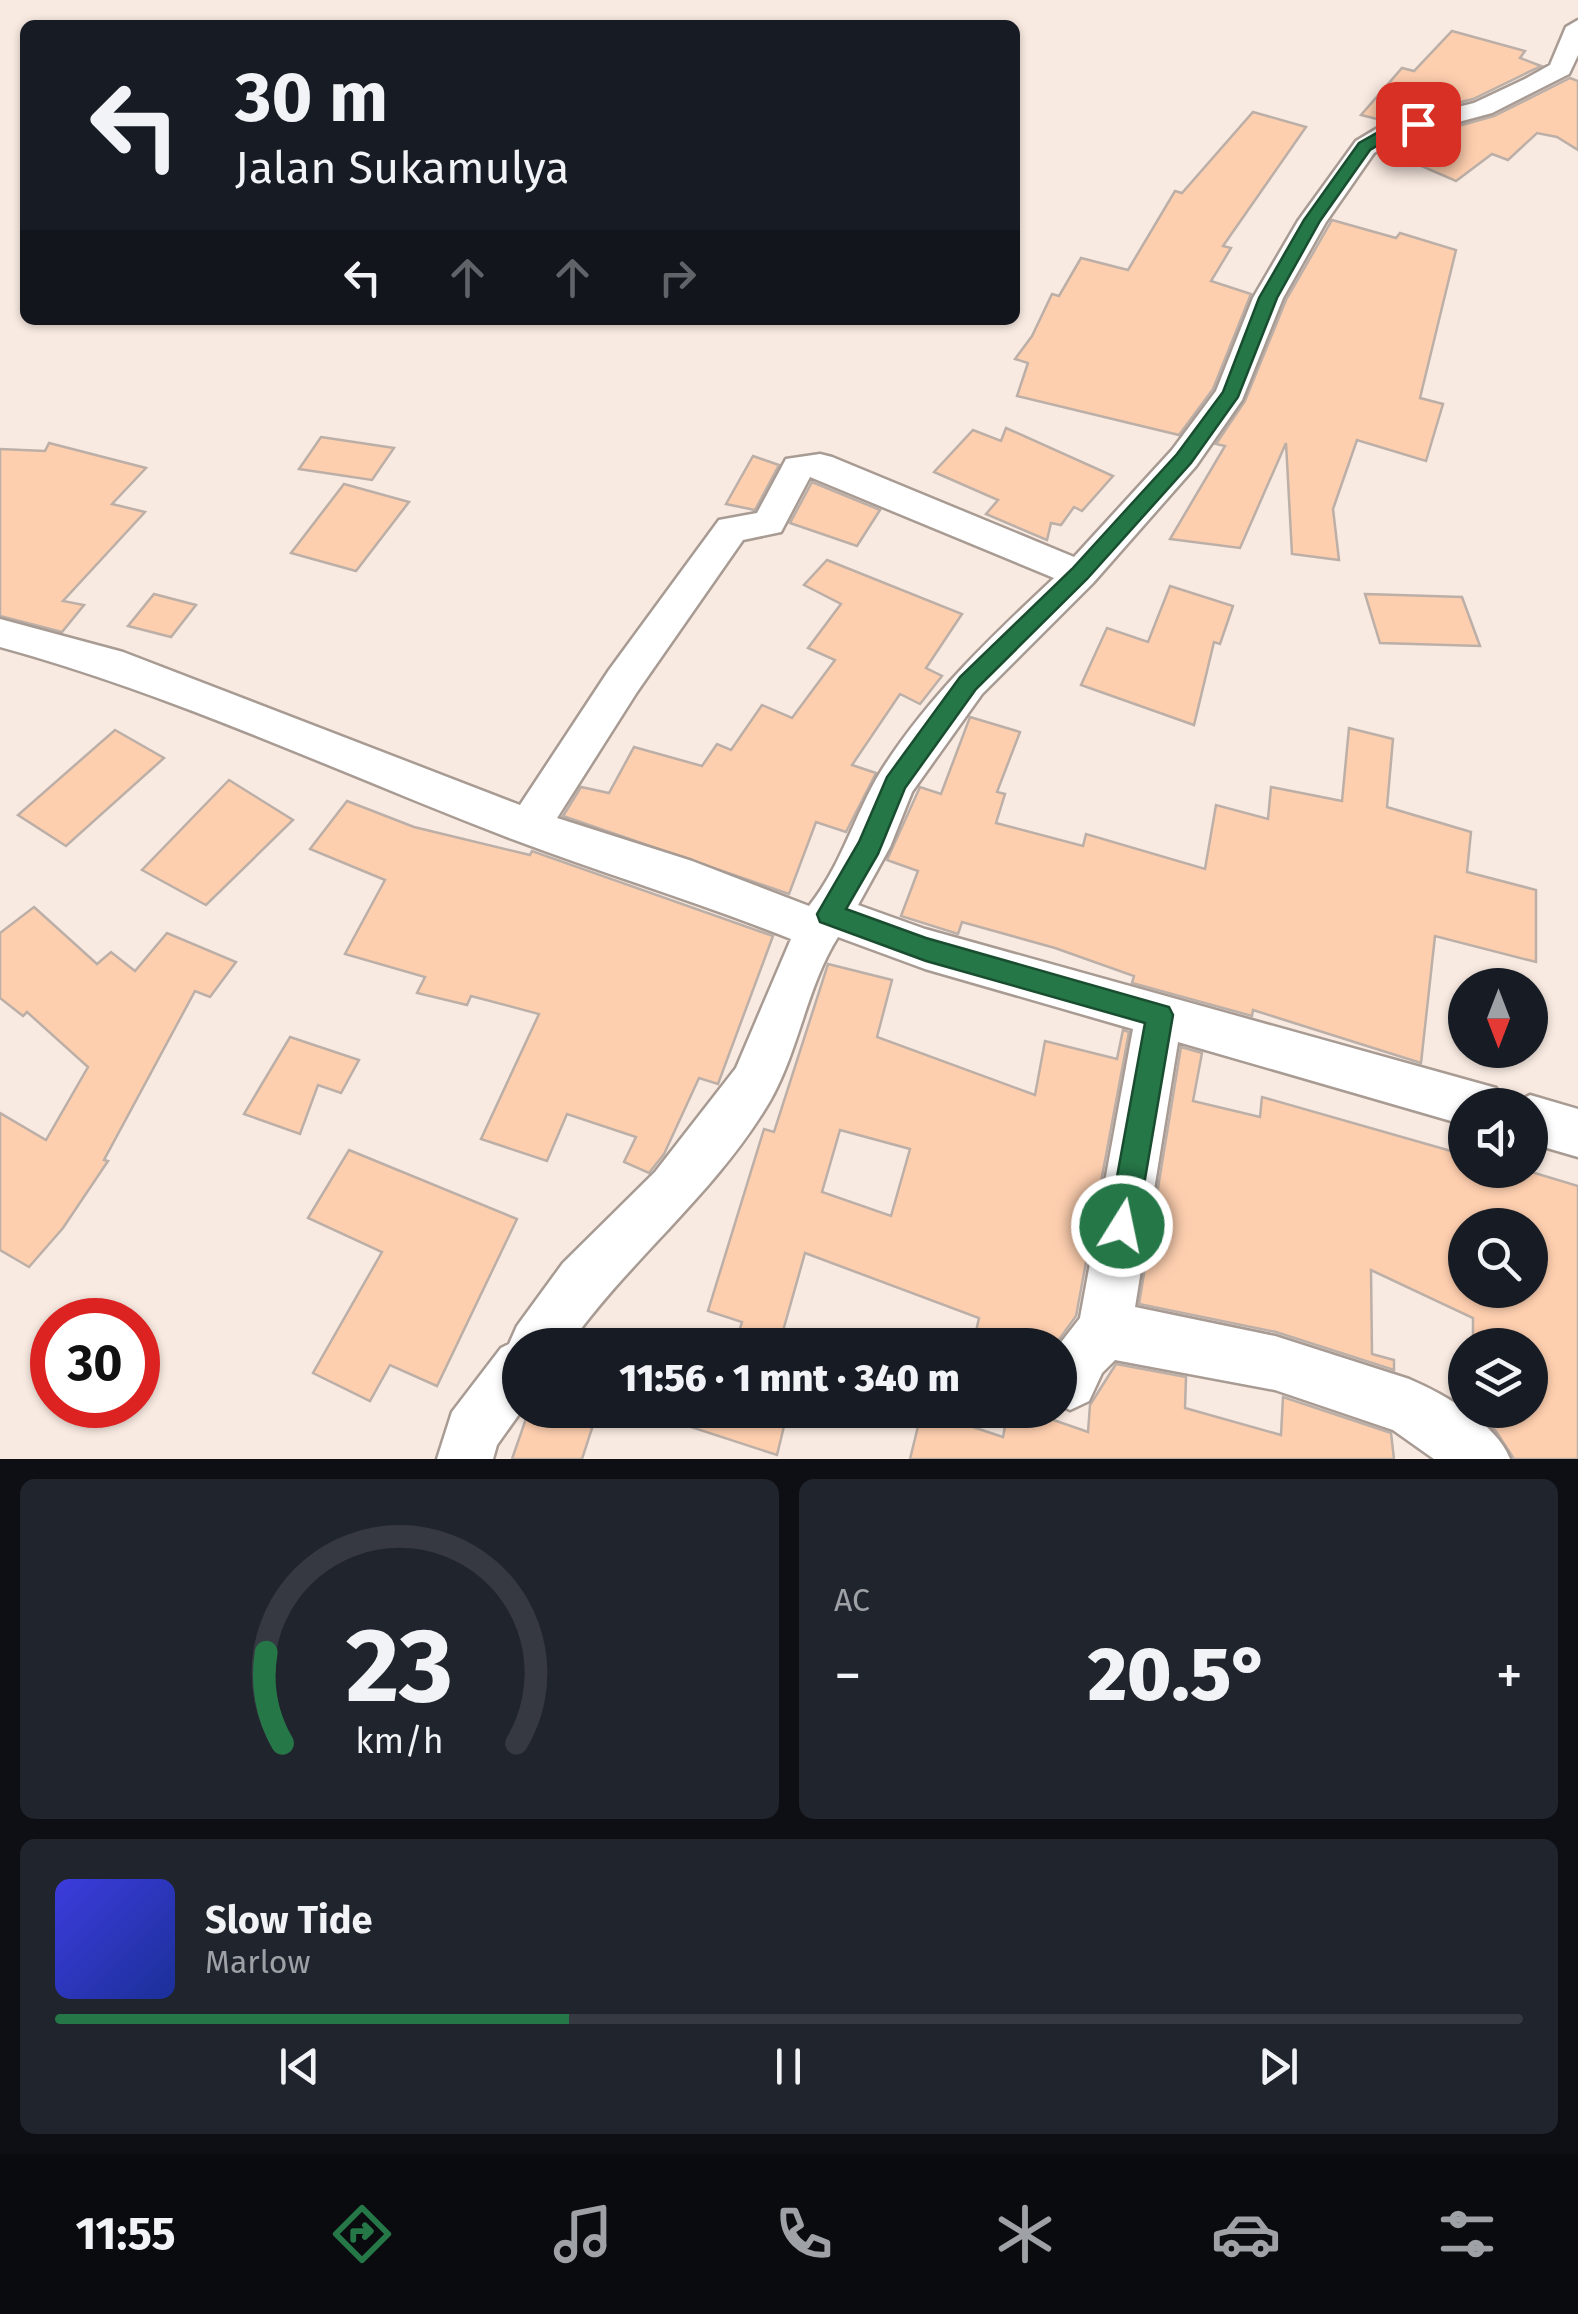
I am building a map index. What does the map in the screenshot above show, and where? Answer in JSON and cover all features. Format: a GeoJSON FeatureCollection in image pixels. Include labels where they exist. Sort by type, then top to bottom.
{"type":"FeatureCollection","features":[{"type":"Feature","properties":{"kind":"street"},"geometry":{"type":"LineString","coordinates":[[548,1328],[582,1282],[673,1190],[753,1084],[823,922],[869,847],[895,784],[968,683],[1080,574],[1184,458],[1231,393],[1268,298],[1312,220],[1365,146],[1390,132],[1483,108],[1534,84],[1560,69],[1578,27]]}},
{"type":"Feature","properties":{"kind":"street"},"geometry":{"type":"LineString","coordinates":[[529,826],[623,681],[732,529],[769,522],[798,468],[820,466],[837,472],[1080,574]]}},
{"type":"Feature","properties":{"kind":"street"},"geometry":{"type":"LineString","coordinates":[[0,634],[109,662],[529,826],[823,922],[1448,1096]]}},
{"type":"Feature","properties":{"kind":"street"},"geometry":{"type":"LineString","coordinates":[[1077,1366],[1082,1354],[1104,1332],[1160,1015]]}},
{"type":"Feature","properties":{"kind":"street"},"geometry":{"type":"LineString","coordinates":[[1548,1124],[1578,1133]]}},
{"type":"Feature","properties":{"kind":"street"},"geometry":{"type":"LineString","coordinates":[[1104,1332],[1145,1334],[1274,1363],[1409,1407],[1482,1459]]}},
{"type":"Feature","properties":{"kind":"street"},"geometry":{"type":"LineString","coordinates":[[465,1459],[472,1432],[502,1391]]}},
{"type":"Feature","properties":{"kind":"building"},"geometry":{"type":"Polygon","coordinates":[[[1452,31],[1525,51],[1520,58],[1541,66],[1473,99],[1385,121],[1361,115],[1402,68],[1414,71],[1452,31]]]}},
{"type":"Feature","properties":{"kind":"building"},"geometry":{"type":"Polygon","coordinates":[[[1570,78],[1578,81],[1578,150],[1557,137],[1537,133],[1508,160],[1492,154],[1456,181],[1403,158],[1445,136],[1433,133],[1494,116],[1570,78]]]}},
{"type":"Feature","properties":{"kind":"building"},"geometry":{"type":"Polygon","coordinates":[[[1253,112],[1306,127],[1223,246],[1231,248],[1211,281],[1251,294],[1213,389],[1179,435],[1017,396],[1028,363],[1015,359],[1032,336],[1052,294],[1059,296],[1081,258],[1128,270],[1175,191],[1182,193],[1253,112]]]}},
{"type":"Feature","properties":{"kind":"building"},"geometry":{"type":"Polygon","coordinates":[[[1332,220],[1396,238],[1400,233],[1456,250],[1420,398],[1443,404],[1426,461],[1357,440],[1333,509],[1339,560],[1292,554],[1286,443],[1240,548],[1170,539],[1225,446],[1216,444],[1245,401],[1286,300],[1332,220]]]}},
{"type":"Feature","properties":{"kind":"building"},"geometry":{"type":"Polygon","coordinates":[[[1006,428],[1113,476],[1082,511],[1074,507],[1061,525],[1051,523],[1047,540],[986,514],[998,500],[934,472],[973,430],[1001,441],[1006,428]]]}},
{"type":"Feature","properties":{"kind":"building"},"geometry":{"type":"Polygon","coordinates":[[[321,437],[394,448],[372,480],[299,469],[321,437]]]}},
{"type":"Feature","properties":{"kind":"building"},"geometry":{"type":"Polygon","coordinates":[[[49,443],[146,468],[112,504],[145,512],[63,601],[84,605],[62,632],[0,616],[0,449],[45,451],[49,443]]]}},
{"type":"Feature","properties":{"kind":"building"},"geometry":{"type":"Polygon","coordinates":[[[753,456],[779,465],[755,510],[726,504],[753,456]]]}},
{"type":"Feature","properties":{"kind":"building"},"geometry":{"type":"Polygon","coordinates":[[[812,482],[880,510],[857,546],[790,523],[812,482]]]}},
{"type":"Feature","properties":{"kind":"building"},"geometry":{"type":"Polygon","coordinates":[[[344,484],[409,502],[356,571],[291,553],[344,484]]]}},
{"type":"Feature","properties":{"kind":"building"},"geometry":{"type":"Polygon","coordinates":[[[827,560],[962,614],[926,668],[942,676],[920,704],[900,694],[852,765],[876,773],[846,832],[816,822],[789,894],[563,816],[581,787],[609,793],[634,747],[702,766],[717,744],[731,750],[762,705],[792,718],[835,660],[808,648],[841,604],[804,585],[827,560]]]}},
{"type":"Feature","properties":{"kind":"building"},"geometry":{"type":"Polygon","coordinates":[[[1170,586],[1233,606],[1220,644],[1214,642],[1194,725],[1081,685],[1107,628],[1148,642],[1170,586]]]}},
{"type":"Feature","properties":{"kind":"building"},"geometry":{"type":"Polygon","coordinates":[[[154,594],[196,605],[171,637],[128,626],[154,594]]]}},
{"type":"Feature","properties":{"kind":"building"},"geometry":{"type":"Polygon","coordinates":[[[1365,594],[1462,597],[1480,646],[1380,643],[1365,594]]]}},
{"type":"Feature","properties":{"kind":"building"},"geometry":{"type":"Polygon","coordinates":[[[970,717],[1020,732],[997,792],[1005,794],[996,823],[1083,846],[1086,834],[1205,869],[1216,805],[1268,819],[1271,787],[1342,801],[1349,728],[1393,739],[1387,807],[1471,832],[1467,872],[1536,890],[1536,962],[1435,936],[1421,1063],[1253,1010],[1252,1016],[1132,983],[1134,976],[1055,948],[962,922],[958,934],[901,916],[918,871],[887,860],[920,787],[941,794],[970,717]]]}},
{"type":"Feature","properties":{"kind":"building"},"geometry":{"type":"Polygon","coordinates":[[[115,730],[164,758],[66,846],[18,815],[115,730]]]}},
{"type":"Feature","properties":{"kind":"building"},"geometry":{"type":"Polygon","coordinates":[[[229,780],[293,820],[206,905],[142,870],[229,780]]]}},
{"type":"Feature","properties":{"kind":"building"},"geometry":{"type":"Polygon","coordinates":[[[347,801],[414,827],[530,855],[532,851],[773,936],[718,1084],[699,1078],[664,1154],[649,1173],[624,1162],[636,1137],[567,1114],[547,1161],[481,1139],[539,1014],[471,996],[467,1005],[417,993],[425,977],[345,954],[385,880],[310,849],[347,801]]]}},
{"type":"Feature","properties":{"kind":"building"},"geometry":{"type":"Polygon","coordinates":[[[34,907],[97,964],[111,952],[135,971],[167,933],[236,962],[210,997],[195,991],[104,1160],[108,1161],[63,1228],[29,1267],[0,1250],[0,1113],[46,1140],[88,1067],[27,1012],[23,1016],[0,998],[0,933],[34,907]]]}},
{"type":"Feature","properties":{"kind":"building"},"geometry":{"type":"Polygon","coordinates":[[[828,964],[892,980],[877,1037],[1035,1095],[1045,1041],[1117,1059],[1123,1030],[1129,1032],[1076,1316],[1067,1328],[977,1328],[979,1318],[805,1253],[784,1328],[740,1328],[742,1322],[708,1311],[764,1129],[774,1132],[828,964]],[[840,1130],[822,1192],[891,1216],[910,1149],[840,1130]]]}},
{"type":"Feature","properties":{"kind":"building"},"geometry":{"type":"Polygon","coordinates":[[[290,1037],[359,1060],[341,1093],[318,1085],[300,1134],[244,1114],[290,1037]]]}},
{"type":"Feature","properties":{"kind":"building"},"geometry":{"type":"Polygon","coordinates":[[[1181,1047],[1202,1053],[1193,1101],[1260,1117],[1262,1097],[1448,1150],[1448,1188],[1548,1188],[1548,1177],[1578,1186],[1578,1459],[1514,1459],[1493,1428],[1548,1428],[1548,1328],[1473,1328],[1473,1318],[1452,1308],[1548,1308],[1548,1208],[1448,1208],[1448,1306],[1371,1270],[1372,1354],[1394,1360],[1394,1370],[1276,1332],[1139,1304],[1181,1047]]]}},
{"type":"Feature","properties":{"kind":"building"},"geometry":{"type":"Polygon","coordinates":[[[349,1150],[517,1219],[437,1386],[390,1365],[370,1401],[313,1373],[382,1252],[308,1218],[349,1150]]]}},
{"type":"Feature","properties":{"kind":"building"},"geometry":{"type":"Polygon","coordinates":[[[1116,1364],[1186,1377],[1185,1408],[1281,1435],[1283,1397],[1391,1433],[1394,1459],[910,1459],[918,1428],[976,1428],[1003,1437],[1005,1428],[1077,1428],[1088,1432],[1090,1405],[1116,1364]]]}},
{"type":"Feature","properties":{"kind":"building"},"geometry":{"type":"Polygon","coordinates":[[[523,1428],[592,1428],[582,1459],[512,1459],[523,1428]]]}},
{"type":"Feature","properties":{"kind":"building"},"geometry":{"type":"Polygon","coordinates":[[[694,1428],[784,1428],[777,1455],[694,1428]]]}},
{"type":"Feature","properties":{"kind":"route"},"geometry":{"type":"LineString","coordinates":[[1122,1226],[1160,1015],[926,949],[829,914],[869,847],[895,784],[968,683],[1080,574],[1184,458],[1231,393],[1268,298],[1312,220],[1365,146],[1390,132],[1418,124]]}}]}
